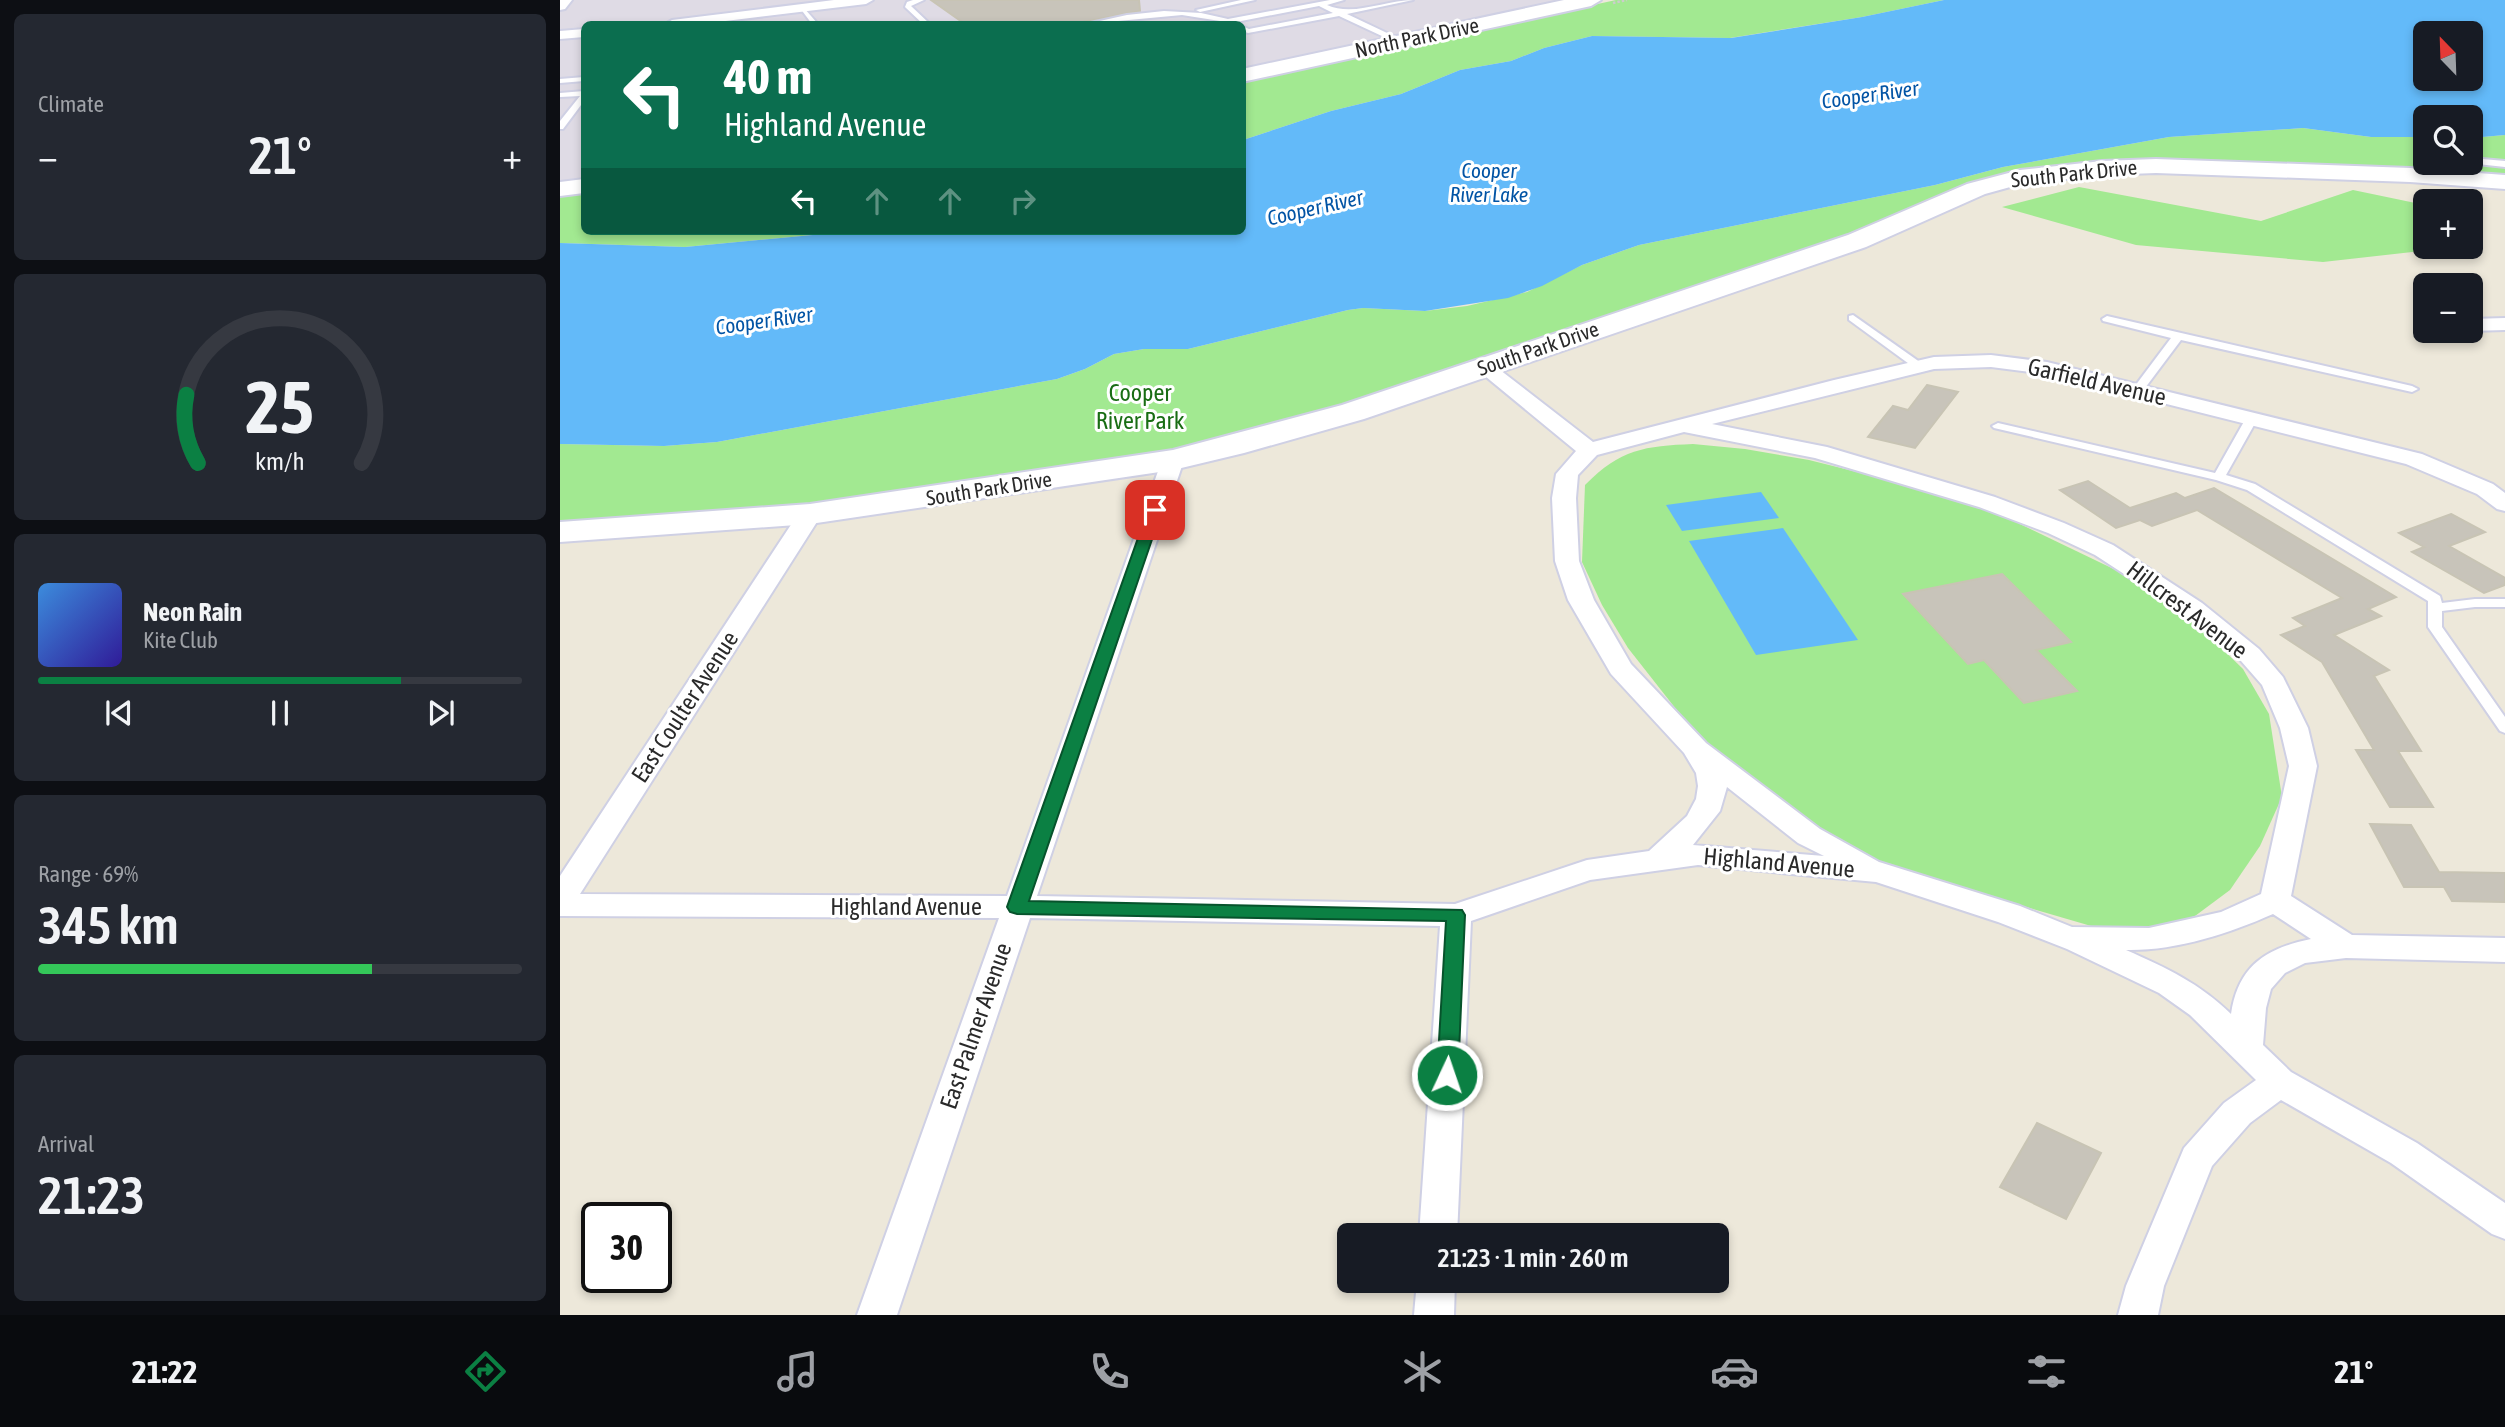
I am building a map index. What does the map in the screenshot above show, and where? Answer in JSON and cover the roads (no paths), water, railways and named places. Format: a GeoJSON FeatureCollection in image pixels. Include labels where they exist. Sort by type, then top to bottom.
{"type":"FeatureCollection","features":[{"type":"Feature","properties":{"kind":"street"},"geometry":{"type":"LineString","coordinates":[[560,6],[565,0]]}},
{"type":"Feature","properties":{"kind":"street"},"geometry":{"type":"LineString","coordinates":[[698,21],[866,0]]}},
{"type":"Feature","properties":{"kind":"street","name":"North Park Drive"},"geometry":{"type":"LineString","coordinates":[[1246,75],[1585,0]]}},
{"type":"Feature","properties":{"kind":"street"},"geometry":{"type":"LineString","coordinates":[[560,35],[581,33]]}},
{"type":"Feature","properties":{"kind":"street","name":"South Park Drive"},"geometry":{"type":"LineString","coordinates":[[560,532],[810,514],[927,499],[1173,460],[1244,443],[1353,412],[1857,241],[1976,189],[2020,177],[2102,168],[2157,166],[2413,167]]}},
{"type":"Feature","properties":{"kind":"street","name":"South Park Drive"},"geometry":{"type":"LineString","coordinates":[[2483,174],[2505,182]]}},
{"type":"Feature","properties":{"kind":"street"},"geometry":{"type":"LineString","coordinates":[[560,189],[581,186]]}},
{"type":"Feature","properties":{"kind":"street"},"geometry":{"type":"LineString","coordinates":[[2483,325],[2505,324]]}},
{"type":"Feature","properties":{"kind":"street","name":"Garfield Avenue"},"geometry":{"type":"LineString","coordinates":[[1589,450],[1679,425],[1920,367],[1961,361],[1991,361],[2048,368],[2414,458],[2485,489],[2505,504]]}},
{"type":"Feature","properties":{"kind":"street"},"geometry":{"type":"LineString","coordinates":[[1484,367],[1589,450],[1567,474],[1564,498],[1567,561],[1581,600],[1620,668],[1696,749],[1809,836],[1878,872]]}},
{"type":"Feature","properties":{"kind":"street","name":"Hillcrest Avenue"},"geometry":{"type":"LineString","coordinates":[[1679,425],[1819,452],[1987,502],[2056,528],[2104,550],[2193,608],[2250,655],[2274,683],[2294,728],[2303,766],[2275,900]]}},
{"type":"Feature","properties":{"kind":"street","name":"East Palmer Avenue"},"geometry":{"type":"LineString","coordinates":[[877,1315],[1173,460]]}},
{"type":"Feature","properties":{"kind":"street","name":"East Coulter Avenue"},"geometry":{"type":"LineString","coordinates":[[560,900],[810,514]]}},
{"type":"Feature","properties":{"kind":"street"},"geometry":{"type":"LineString","coordinates":[[1658,860],[1703,817],[1712,796],[1711,775],[1696,749]]}},
{"type":"Feature","properties":{"kind":"street","name":"Highland Avenue"},"geometry":{"type":"LineString","coordinates":[[560,905],[1017,907],[1456,915],[1587,870],[1698,855],[1878,872],[2010,914],[2068,937],[2149,939],[2229,921],[2275,900]]}},
{"type":"Feature","properties":{"kind":"street"},"geometry":{"type":"LineString","coordinates":[[2275,900],[2346,946]]}},
{"type":"Feature","properties":{"kind":"street"},"geometry":{"type":"LineString","coordinates":[[1439,1223],[1456,915]]}},
{"type":"Feature","properties":{"kind":"street"},"geometry":{"type":"LineString","coordinates":[[2068,937],[2171,984],[2202,1006],[2279,1082],[2404,1153],[2505,1223]]}},
{"type":"Feature","properties":{"kind":"street"},"geometry":{"type":"LineString","coordinates":[[2246,1047],[2250,1000],[2263,975],[2285,956],[2312,949],[2346,946],[2505,950]]}},
{"type":"Feature","properties":{"kind":"street"},"geometry":{"type":"LineString","coordinates":[[2138,1315],[2145,1286],[2197,1158],[2237,1113],[2279,1082]]}},
{"type":"Feature","properties":{"kind":"street"},"geometry":{"type":"LineString","coordinates":[[1434,1315],[1435,1293]]}},
{"type":"Feature","properties":{"kind":"lane"},"geometry":{"type":"LineString","coordinates":[[916,0],[907,6],[924,21]]}},
{"type":"Feature","properties":{"kind":"lane"},"geometry":{"type":"LineString","coordinates":[[1210,0],[1221,6]]}},
{"type":"Feature","properties":{"kind":"lane"},"geometry":{"type":"LineString","coordinates":[[1182,14],[1252,0]]}},
{"type":"Feature","properties":{"kind":"lane"},"geometry":{"type":"LineString","coordinates":[[1311,0],[1402,42]]}},
{"type":"Feature","properties":{"kind":"lane"},"geometry":{"type":"LineString","coordinates":[[1241,21],[1341,0]]}},
{"type":"Feature","properties":{"kind":"lane"},"geometry":{"type":"LineString","coordinates":[[1246,30],[1410,0]]}},
{"type":"Feature","properties":{"kind":"lane"},"geometry":{"type":"LineString","coordinates":[[802,9],[812,21]]}},
{"type":"Feature","properties":{"kind":"lane"},"geometry":{"type":"LineString","coordinates":[[1108,21],[1145,15],[1182,14],[1218,16],[1228,21]]}},
{"type":"Feature","properties":{"kind":"lane"},"geometry":{"type":"LineString","coordinates":[[560,81],[581,79]]}},
{"type":"Feature","properties":{"kind":"lane"},"geometry":{"type":"LineString","coordinates":[[560,95],[581,95]]}},
{"type":"Feature","properties":{"kind":"lane"},"geometry":{"type":"LineString","coordinates":[[560,127],[581,99]]}},
{"type":"Feature","properties":{"kind":"lane"},"geometry":{"type":"LineString","coordinates":[[2483,166],[2505,164]]}},
{"type":"Feature","properties":{"kind":"lane"},"geometry":{"type":"LineString","coordinates":[[1853,317],[1920,367]]}},
{"type":"Feature","properties":{"kind":"lane"},"geometry":{"type":"LineString","coordinates":[[2107,319],[2412,389]]}},
{"type":"Feature","properties":{"kind":"lane"},"geometry":{"type":"LineString","coordinates":[[2138,390],[2178,337]]}},
{"type":"Feature","properties":{"kind":"lane"},"geometry":{"type":"LineString","coordinates":[[2218,477],[2252,418]]}},
{"type":"Feature","properties":{"kind":"lane"},"geometry":{"type":"LineString","coordinates":[[1998,426],[2251,487],[2435,599],[2435,627],[2505,729]]}},
{"type":"Feature","properties":{"kind":"lane"},"geometry":{"type":"LineString","coordinates":[[2435,608],[2475,603],[2505,603]]}},
{"type":"Feature","properties":{"kind":"water","name":"Cooper River Lake"},"geometry":{"type":"Polygon","coordinates":[[[1944,0],[2505,0],[2505,135],[2483,137],[2483,105],[2413,105],[2413,137],[2371,137],[2303,128],[2169,137],[2003,167],[1935,185],[1639,245],[1582,265],[1542,286],[1508,298],[1425,311],[1363,308],[1348,310],[1188,349],[1144,349],[1114,354],[1057,379],[717,442],[664,446],[560,444],[560,243],[685,247],[812,235],[1246,235],[1246,139],[1331,111],[1401,94],[1460,70],[1511,61],[1544,48],[1592,36],[1731,38],[1862,17],[1944,0]]]}},
{"type":"Feature","properties":{"kind":"water"},"geometry":{"type":"Polygon","coordinates":[[[1761,492],[1779,518],[1682,531],[1666,505],[1761,492]]]}},
{"type":"Feature","properties":{"kind":"water"},"geometry":{"type":"Polygon","coordinates":[[[1783,528],[1858,640],[1756,655],[1689,541],[1783,528]]]}},
{"type":"Feature","properties":{"kind":"water label","name":"Cooper River"},"geometry":{"type":"Point","coordinates":[1870,95]}},
{"type":"Feature","properties":{"kind":"water label","name":"Cooper River"},"geometry":{"type":"Point","coordinates":[1315,208]}},
{"type":"Feature","properties":{"kind":"water label","name":"Cooper River"},"geometry":{"type":"Point","coordinates":[764,321]}},
{"type":"Feature","properties":{"kind":"park label","name":"Cooper River Park"},"geometry":{"type":"Point","coordinates":[1140,407]}}]}
